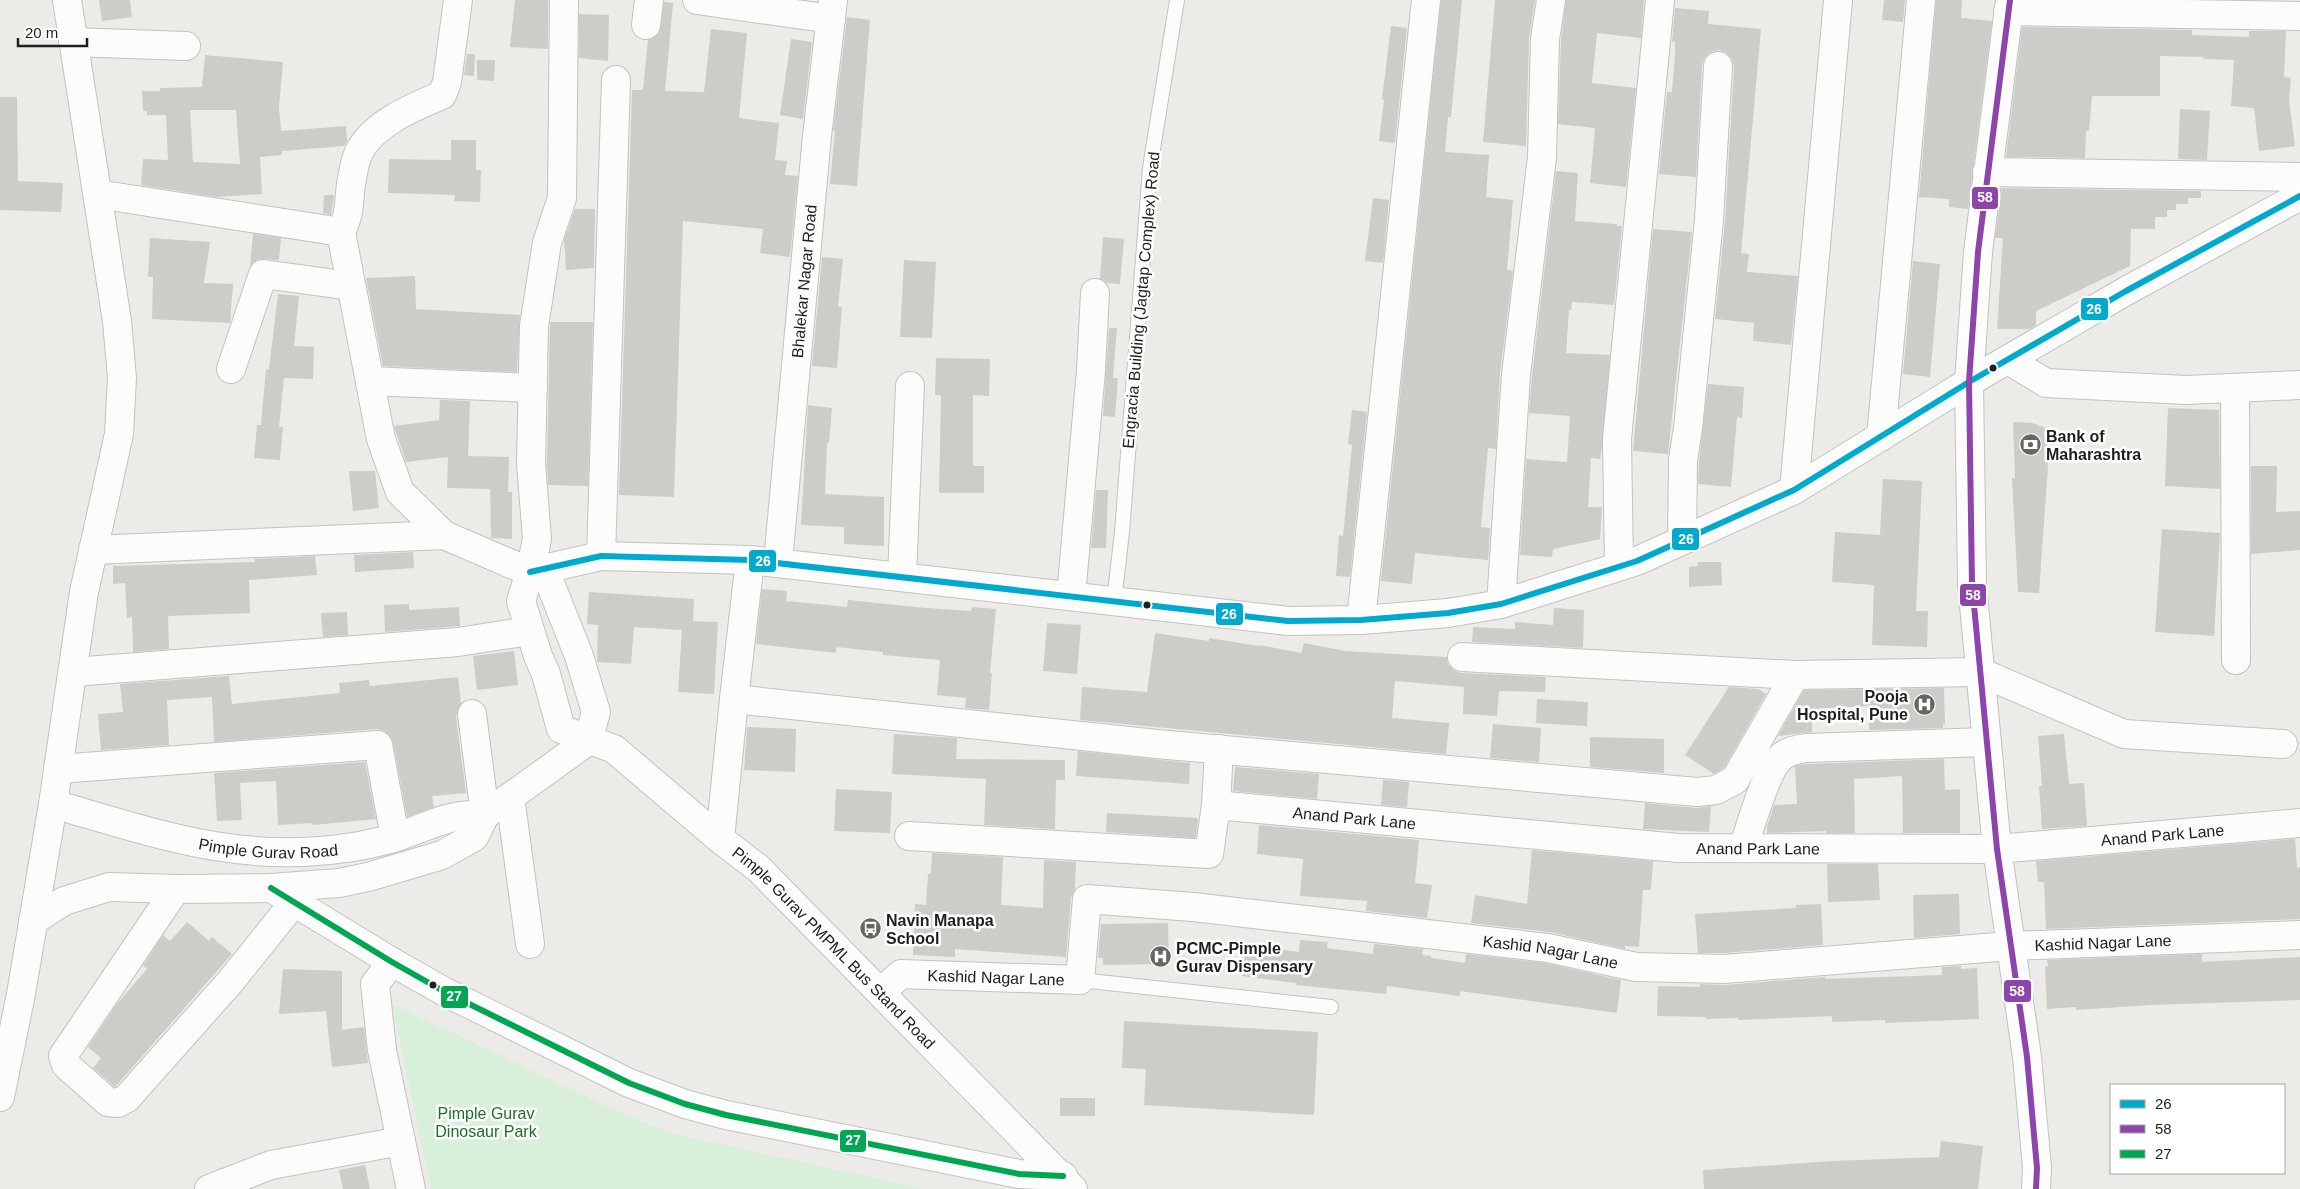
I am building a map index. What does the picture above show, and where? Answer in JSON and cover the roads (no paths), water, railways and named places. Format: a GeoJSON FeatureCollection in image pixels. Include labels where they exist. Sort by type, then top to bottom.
{"type":"FeatureCollection","features":[{"type":"Feature","properties":{"kind":"street"},"geometry":{"type":"LineString","coordinates":[[0,1097],[21,994],[53,804],[84,592],[120,434],[122,378],[117,321],[67,0]]}},
{"type":"Feature","properties":{"kind":"street"},"geometry":{"type":"LineString","coordinates":[[33,921],[64,902],[109,887],[176,889],[271,888],[338,883],[368,877],[442,855],[474,837],[485,815],[588,741],[596,712],[579,656],[550,583],[530,572],[444,535],[400,492],[381,439],[341,232],[349,215],[351,183],[359,151],[377,129],[422,103],[442,95],[448,82],[458,0]]}},
{"type":"Feature","properties":{"kind":"street","name":"Pimple Gurav PMPML Bus Stand Road"},"geometry":{"type":"LineString","coordinates":[[564,0],[562,198],[548,244],[534,326],[531,463],[537,539],[521,601],[529,631],[546,674],[561,729],[588,741],[614,749],[720,839],[758,868],[1068,1183]]}},
{"type":"Feature","properties":{"kind":"street"},"geometry":{"type":"LineString","coordinates":[[697,0],[832,9]]}},
{"type":"Feature","properties":{"kind":"street"},"geometry":{"type":"LineString","coordinates":[[1361,620],[1426,0]]}},
{"type":"Feature","properties":{"kind":"street"},"geometry":{"type":"LineString","coordinates":[[1500,604],[1516,375],[1542,157],[1545,39],[1550,0]]}},
{"type":"Feature","properties":{"kind":"street"},"geometry":{"type":"LineString","coordinates":[[1619,566],[1617,439],[1660,0]]}},
{"type":"Feature","properties":{"kind":"street"},"geometry":{"type":"LineString","coordinates":[[1794,490],[1838,0]]}},
{"type":"Feature","properties":{"kind":"street"},"geometry":{"type":"LineString","coordinates":[[1881,437],[1920,0]]}},
{"type":"Feature","properties":{"kind":"street"},"geometry":{"type":"LineString","coordinates":[[2036,1189],[2037,1168],[2028,1057],[1997,849],[1972,584],[1969,382],[1978,252],[2009,5],[2300,16]]}},
{"type":"Feature","properties":{"kind":"street","name":"Bhalekar Nagar Road"},"geometry":{"type":"LineString","coordinates":[[778,562],[817,136],[832,9]]}},
{"type":"Feature","properties":{"kind":"street"},"geometry":{"type":"LineString","coordinates":[[73,42],[186,46]]}},
{"type":"Feature","properties":{"kind":"street"},"geometry":{"type":"LineString","coordinates":[[1682,539],[1683,460],[1688,428],[1709,220],[1718,66]]}},
{"type":"Feature","properties":{"kind":"street"},"geometry":{"type":"LineString","coordinates":[[601,556],[616,80]]}},
{"type":"Feature","properties":{"kind":"street"},"geometry":{"type":"LineString","coordinates":[[1987,172],[2300,177]]}},
{"type":"Feature","properties":{"kind":"street"},"geometry":{"type":"LineString","coordinates":[[97,194],[341,232]]}},
{"type":"Feature","properties":{"kind":"street"},"geometry":{"type":"LineString","coordinates":[[530,572],[601,556],[750,560],[1288,621],[1361,620],[1448,612],[1500,604],[1637,560],[1682,539],[1736,518],[1794,490],[1969,382],[2143,282],[2300,196]]}},
{"type":"Feature","properties":{"kind":"street"},"geometry":{"type":"LineString","coordinates":[[231,369],[263,274],[351,286]]}},
{"type":"Feature","properties":{"kind":"street"},"geometry":{"type":"LineString","coordinates":[[1071,596],[1091,370],[1095,293]]}},
{"type":"Feature","properties":{"kind":"street"},"geometry":{"type":"LineString","coordinates":[[2008,360],[2046,383],[2186,390],[2300,385]]}},
{"type":"Feature","properties":{"kind":"street"},"geometry":{"type":"LineString","coordinates":[[370,382],[533,388]]}},
{"type":"Feature","properties":{"kind":"street"},"geometry":{"type":"LineString","coordinates":[[902,577],[910,386]]}},
{"type":"Feature","properties":{"kind":"street"},"geometry":{"type":"LineString","coordinates":[[2235,388],[2236,660]]}},
{"type":"Feature","properties":{"kind":"street"},"geometry":{"type":"LineString","coordinates":[[93,550],[444,535]]}},
{"type":"Feature","properties":{"kind":"street"},"geometry":{"type":"LineString","coordinates":[[720,839],[750,560]]}},
{"type":"Feature","properties":{"kind":"street"},"geometry":{"type":"LineString","coordinates":[[73,672],[458,642],[529,631]]}},
{"type":"Feature","properties":{"kind":"street"},"geometry":{"type":"LineString","coordinates":[[1462,657],[1795,675],[1980,672],[2124,734],[2283,744]]}},
{"type":"Feature","properties":{"kind":"street"},"geometry":{"type":"LineString","coordinates":[[734,699],[1147,743],[1697,792],[1716,790],[1735,780],[1795,675]]}},
{"type":"Feature","properties":{"kind":"street"},"geometry":{"type":"LineString","coordinates":[[472,714],[485,815]]}},
{"type":"Feature","properties":{"kind":"street"},"geometry":{"type":"LineString","coordinates":[[1743,848],[1770,773],[1779,759],[1790,751],[1806,748],[1987,742]]}},
{"type":"Feature","properties":{"kind":"street"},"geometry":{"type":"LineString","coordinates":[[58,769],[378,744],[395,837]]}},
{"type":"Feature","properties":{"kind":"street"},"geometry":{"type":"LineString","coordinates":[[909,836],[1209,854],[1216,805],[1219,749]]}},
{"type":"Feature","properties":{"kind":"street"},"geometry":{"type":"LineString","coordinates":[[510,797],[530,944]]}},
{"type":"Feature","properties":{"kind":"street","name":"Pimple Gurav Road"},"geometry":{"type":"LineString","coordinates":[[53,804],[189,843],[242,852],[293,854],[346,848],[395,837],[446,818],[468,813],[485,815]]}},
{"type":"Feature","properties":{"kind":"street","name":"Anand Park Lane"},"geometry":{"type":"LineString","coordinates":[[1216,805],[1678,848],[1997,849],[2300,823]]}},
{"type":"Feature","properties":{"kind":"street"},"geometry":{"type":"LineString","coordinates":[[271,888],[392,962],[375,984],[382,1050],[411,1189]]}},
{"type":"Feature","properties":{"kind":"street"},"geometry":{"type":"LineString","coordinates":[[176,889],[63,1056],[66,1065],[108,1102],[118,1103],[128,1098],[230,982],[295,902]]}},
{"type":"Feature","properties":{"kind":"street","name":"Kashid Nagar Lane"},"geometry":{"type":"LineString","coordinates":[[881,992],[901,974],[1080,980],[1087,899],[1193,907],[1548,948],[1636,967],[1724,969],[2010,946],[2300,935]]}},
{"type":"Feature","properties":{"kind":"street","name":"Pimple Gurav PMPML Bus Stand Road"},"geometry":{"type":"LineString","coordinates":[[392,962],[445,992],[629,1083],[685,1104],[726,1115],[1068,1183]]}},
{"type":"Feature","properties":{"kind":"street"},"geometry":{"type":"LineString","coordinates":[[209,1189],[271,1165],[401,1141]]}},
{"type":"Feature","properties":{"kind":"lane","name":"Engracia Building (Jagtap Complex) Road"},"geometry":{"type":"LineString","coordinates":[[1114,601],[1122,532],[1150,168],[1177,0]]}},
{"type":"Feature","properties":{"kind":"lane"},"geometry":{"type":"LineString","coordinates":[[1080,980],[1331,1007]]}},
{"type":"Feature","properties":{"kind":"place","name":"Bank of Maharashtra"},"geometry":{"type":"Point","coordinates":[2030,445]}},
{"type":"Feature","properties":{"kind":"place","name":"Pooja Hospital, Pune"},"geometry":{"type":"Point","coordinates":[1924,705]}},
{"type":"Feature","properties":{"kind":"place","name":"Navin Manapa School"},"geometry":{"type":"Point","coordinates":[870,929]}},
{"type":"Feature","properties":{"kind":"place","name":"PCMC-Pimple Gurav Dispensary"},"geometry":{"type":"Point","coordinates":[1160,957]}},
{"type":"Feature","properties":{"kind":"park label","name":"Pimple Gurav Dinosaur Park"},"geometry":{"type":"Point","coordinates":[486,1122]}}]}
